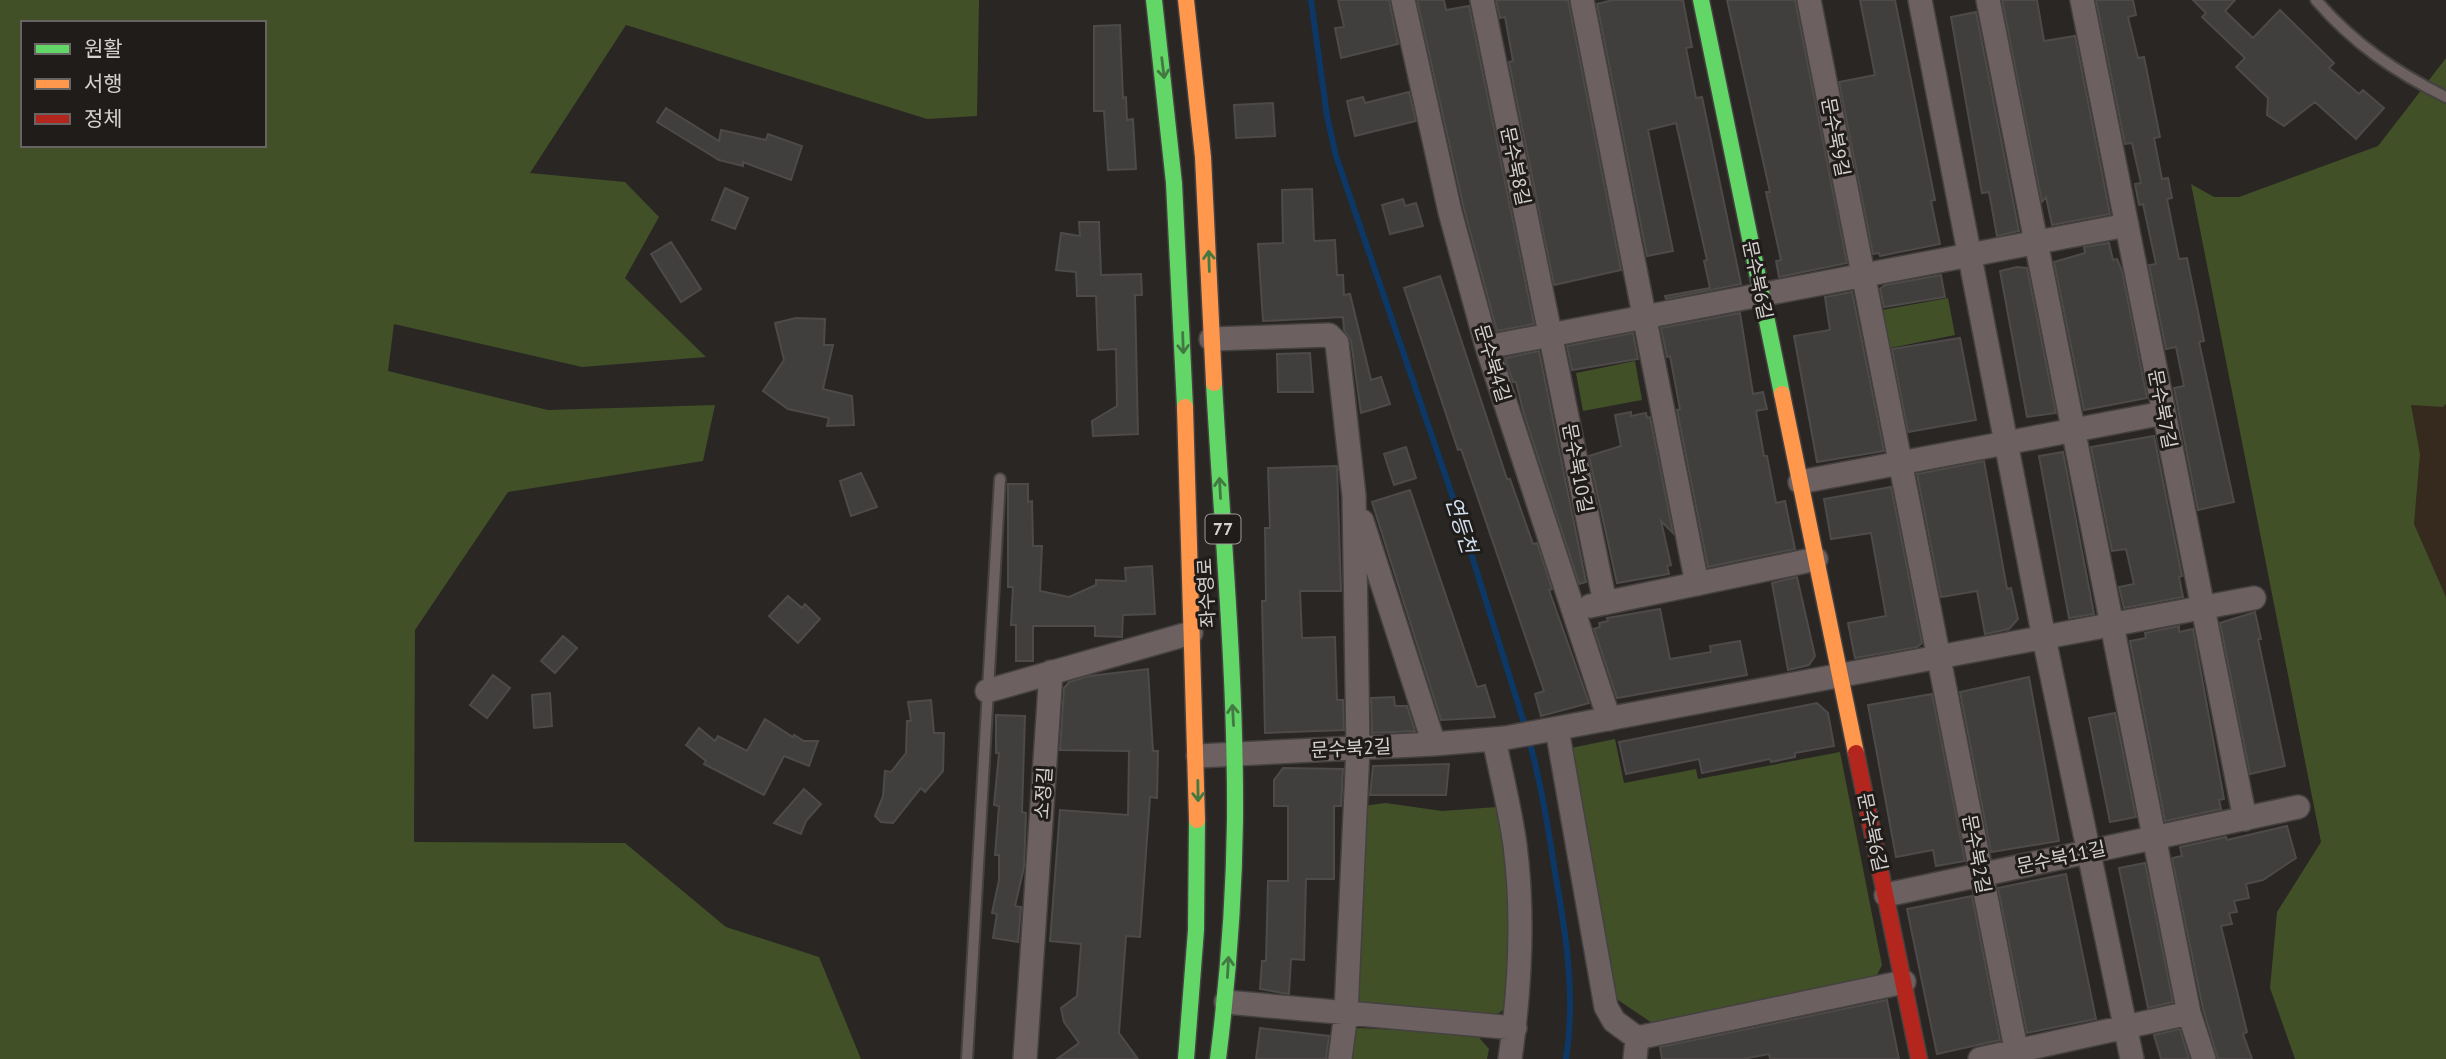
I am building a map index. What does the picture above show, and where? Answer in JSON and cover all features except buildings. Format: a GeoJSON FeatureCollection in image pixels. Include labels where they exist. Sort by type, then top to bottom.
{"type":"FeatureCollection","features":[{"type":"Feature","properties":{"kind":"main road","name":"좌수영로"},"geometry":{"type":"LineString","coordinates":[[1154,0],[1175,191],[1182,300],[1191,633],[1198,755],[1217,869],[1226,1002],[1218,1059]]}},
{"type":"Feature","properties":{"kind":"main road","name":"좌수영로"},"geometry":{"type":"LineString","coordinates":[[1186,0],[1196,64],[1208,215],[1212,339],[1235,754],[1217,869],[1194,982],[1186,1059]]}},
{"type":"Feature","properties":{"kind":"main road"},"geometry":{"type":"LineString","coordinates":[[1196,64],[1202,0]]}},
{"type":"Feature","properties":{"kind":"main road","name":"문수북6길"},"geometry":{"type":"LineString","coordinates":[[1701,0],[1919,1059]]}},
{"type":"Feature","properties":{"kind":"street","name":"문수북4길"},"geometry":{"type":"LineString","coordinates":[[1403,0],[1450,212],[1487,347],[1609,719]]}},
{"type":"Feature","properties":{"kind":"street","name":"문수북8길"},"geometry":{"type":"LineString","coordinates":[[1482,0],[1551,333]]}},
{"type":"Feature","properties":{"kind":"street"},"geometry":{"type":"LineString","coordinates":[[1582,0],[1697,584]]}},
{"type":"Feature","properties":{"kind":"street","name":"문수북9길"},"geometry":{"type":"LineString","coordinates":[[1809,0],[1863,275]]}},
{"type":"Feature","properties":{"kind":"street"},"geometry":{"type":"LineString","coordinates":[[1920,0],[2044,638],[2123,1028],[2132,1059]]}},
{"type":"Feature","properties":{"kind":"street"},"geometry":{"type":"LineString","coordinates":[[1989,0],[2189,1013],[2204,1059]]}},
{"type":"Feature","properties":{"kind":"street","name":"문수북7길"},"geometry":{"type":"LineString","coordinates":[[2082,0],[2245,819]]}},
{"type":"Feature","properties":{"kind":"street"},"geometry":{"type":"LineString","coordinates":[[1487,347],[2127,225]]}},
{"type":"Feature","properties":{"kind":"street"},"geometry":{"type":"LineString","coordinates":[[1863,275],[1939,657]]}},
{"type":"Feature","properties":{"kind":"street","name":"문수북10길"},"geometry":{"type":"LineString","coordinates":[[1551,333],[1605,603]]}},
{"type":"Feature","properties":{"kind":"street"},"geometry":{"type":"LineString","coordinates":[[1212,339],[1329,335],[1334,338],[1354,496],[1358,748],[1346,1013],[1340,1059]]}},
{"type":"Feature","properties":{"kind":"street"},"geometry":{"type":"LineString","coordinates":[[1800,482],[2164,413]]}},
{"type":"Feature","properties":{"kind":"street"},"geometry":{"type":"LineString","coordinates":[[1354,496],[1434,744]]}},
{"type":"Feature","properties":{"kind":"street"},"geometry":{"type":"LineString","coordinates":[[1573,609],[1816,559]]}},
{"type":"Feature","properties":{"kind":"street"},"geometry":{"type":"LineString","coordinates":[[1904,982],[1636,1049],[1606,1007],[1557,729],[2254,598]]}},
{"type":"Feature","properties":{"kind":"street"},"geometry":{"type":"LineString","coordinates":[[987,691],[1191,633]]}},
{"type":"Feature","properties":{"kind":"street","name":"문수북2길"},"geometry":{"type":"LineString","coordinates":[[1939,657],[2017,1055]]}},
{"type":"Feature","properties":{"kind":"street","name":"소정길"},"geometry":{"type":"LineString","coordinates":[[1025,1059],[1051,672]]}},
{"type":"Feature","properties":{"kind":"street","name":"문수북2길"},"geometry":{"type":"LineString","coordinates":[[1198,755],[1434,744],[1557,729]]}},
{"type":"Feature","properties":{"kind":"street"},"geometry":{"type":"LineString","coordinates":[[1499,738],[1517,865],[1520,939],[1515,1028],[1510,1059]]}},
{"type":"Feature","properties":{"kind":"street"},"geometry":{"type":"LineString","coordinates":[[2155,838],[2298,807]]}},
{"type":"Feature","properties":{"kind":"street","name":"문수북11길"},"geometry":{"type":"LineString","coordinates":[[1886,895],[2155,838]]}},
{"type":"Feature","properties":{"kind":"street"},"geometry":{"type":"LineString","coordinates":[[1226,1002],[1515,1028]]}},
{"type":"Feature","properties":{"kind":"street"},"geometry":{"type":"LineString","coordinates":[[1980,1059],[2017,1055],[2189,1013]]}},
{"type":"Feature","properties":{"kind":"lane"},"geometry":{"type":"LineString","coordinates":[[2316,0],[2361,46],[2390,67],[2446,97]]}},
{"type":"Feature","properties":{"kind":"lane"},"geometry":{"type":"LineString","coordinates":[[967,1059],[1000,479]]}},
{"type":"Feature","properties":{"kind":"shaded area"},"geometry":{"type":"Polygon","coordinates":[[[2446,404],[2446,597],[2414,524],[2420,454],[2411,405],[2443,407],[2446,404]]]}},
{"type":"Feature","properties":{"kind":"green space"},"geometry":{"type":"Polygon","coordinates":[[[0,0],[979,0],[977,116],[927,119],[626,25],[530,173],[625,182],[659,217],[625,278],[706,357],[582,367],[394,324],[388,371],[548,410],[715,405],[703,461],[508,492],[415,630],[414,842],[625,843],[726,927],[819,957],[861,1059],[0,1059],[0,0]]]}},
{"type":"Feature","properties":{"kind":"green space"},"geometry":{"type":"Polygon","coordinates":[[[2446,58],[2446,404],[2443,407],[2411,405],[2420,454],[2414,524],[2446,597],[2446,1059],[2295,1059],[2270,988],[2277,912],[2321,842],[2191,184],[2214,197],[2239,197],[2378,146],[2446,58]]]}},
{"type":"Feature","properties":{"kind":"green space"},"geometry":{"type":"Polygon","coordinates":[[[1948,298],[1955,335],[1890,348],[1882,310],[1948,298]]]}},
{"type":"Feature","properties":{"kind":"green space"},"geometry":{"type":"Polygon","coordinates":[[[1635,361],[1642,400],[1583,411],[1576,373],[1635,361]]]}},
{"type":"Feature","properties":{"kind":"green space"},"geometry":{"type":"Polygon","coordinates":[[[1615,739],[1624,783],[1696,769],[1698,779],[1840,752],[1882,965],[1876,977],[1655,1025],[1615,998],[1566,749],[1615,739]]]}},
{"type":"Feature","properties":{"kind":"green space"},"geometry":{"type":"Polygon","coordinates":[[[1386,803],[1442,811],[1497,807],[1510,888],[1506,1008],[1493,1017],[1362,1008],[1351,996],[1362,806],[1386,803]]]}},
{"type":"Feature","properties":{"kind":"green space"},"geometry":{"type":"Polygon","coordinates":[[[1358,1028],[1476,1034],[1489,1049],[1487,1059],[1346,1059],[1348,1037],[1358,1028]]]}},
{"type":"Feature","properties":{"kind":"waterway","name":"연등천"},"geometry":{"type":"LineString","coordinates":[[1311,0],[1327,116],[1336,156],[1461,521],[1526,729]]}},
{"type":"Feature","properties":{"kind":"waterway","name":"연등천"},"geometry":{"type":"LineString","coordinates":[[1529,740],[1544,805],[1566,942],[1570,988],[1566,1059]]}},
{"type":"Feature","properties":{"kind":"traffic: fast"},"geometry":{"type":"LineString","coordinates":[[1154,0],[1174,183],[1185,407]]}},
{"type":"Feature","properties":{"kind":"traffic: fast"},"geometry":{"type":"LineString","coordinates":[[1701,0],[1782,394]]}},
{"type":"Feature","properties":{"kind":"traffic: fast"},"geometry":{"type":"LineString","coordinates":[[1214,383],[1235,765],[1232,910],[1218,1059]]}},
{"type":"Feature","properties":{"kind":"traffic: fast"},"geometry":{"type":"LineString","coordinates":[[1186,1059],[1196,930],[1197,820]]}},
{"type":"Feature","properties":{"kind":"traffic: slow"},"geometry":{"type":"LineString","coordinates":[[1186,0],[1203,157],[1214,383]]}},
{"type":"Feature","properties":{"kind":"traffic: slow"},"geometry":{"type":"LineString","coordinates":[[1782,394],[1856,753]]}},
{"type":"Feature","properties":{"kind":"traffic: slow"},"geometry":{"type":"LineString","coordinates":[[1185,407],[1197,820]]}},
{"type":"Feature","properties":{"kind":"traffic: jam"},"geometry":{"type":"LineString","coordinates":[[1856,753],[1919,1059]]}}]}
